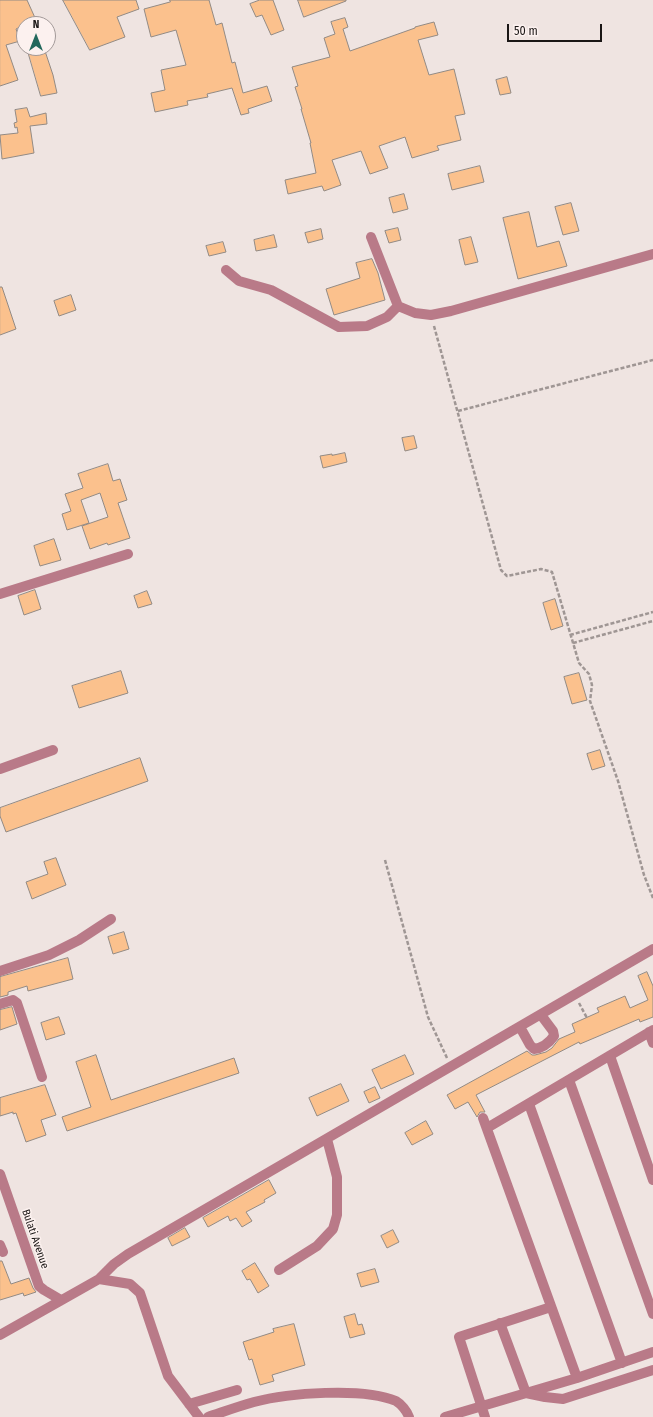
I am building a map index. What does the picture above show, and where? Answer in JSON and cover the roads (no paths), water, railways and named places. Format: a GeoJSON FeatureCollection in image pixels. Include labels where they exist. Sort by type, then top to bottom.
{"type":"FeatureCollection","features":[{"type":"Feature","properties":{"kind":"street"},"geometry":{"type":"LineString","coordinates":[[371,237],[398,306],[414,313],[431,315],[451,311],[653,254]]}},
{"type":"Feature","properties":{"kind":"street"},"geometry":{"type":"LineString","coordinates":[[226,270],[239,281],[271,290],[339,327],[367,326],[387,317],[398,306]]}},
{"type":"Feature","properties":{"kind":"street"},"geometry":{"type":"LineString","coordinates":[[0,594],[128,554]]}},
{"type":"Feature","properties":{"kind":"street"},"geometry":{"type":"LineString","coordinates":[[0,769],[53,750]]}},
{"type":"Feature","properties":{"kind":"street"},"geometry":{"type":"LineString","coordinates":[[0,971],[49,955],[79,940],[111,919]]}},
{"type":"Feature","properties":{"kind":"street"},"geometry":{"type":"LineString","coordinates":[[0,1335],[99,1279],[114,1264],[128,1254],[653,950]]}},
{"type":"Feature","properties":{"kind":"street"},"geometry":{"type":"LineString","coordinates":[[0,1004],[13,1000],[18,1003],[42,1077]]}},
{"type":"Feature","properties":{"kind":"street"},"geometry":{"type":"LineString","coordinates":[[520,1027],[530,1045],[534,1049],[541,1048],[554,1036],[553,1031],[541,1015]]}},
{"type":"Feature","properties":{"kind":"street"},"geometry":{"type":"LineString","coordinates":[[577,1378],[485,1123],[528,1104],[651,1031],[653,1043]]}},
{"type":"Feature","properties":{"kind":"street"},"geometry":{"type":"LineString","coordinates":[[610,1056],[653,1180]]}},
{"type":"Feature","properties":{"kind":"street"},"geometry":{"type":"LineString","coordinates":[[568,1080],[653,1314]]}},
{"type":"Feature","properties":{"kind":"street"},"geometry":{"type":"LineString","coordinates":[[528,1104],[622,1363]]}},
{"type":"Feature","properties":{"kind":"street"},"geometry":{"type":"LineString","coordinates":[[279,1270],[317,1246],[333,1229],[337,1215],[337,1177],[327,1139]]}},
{"type":"Feature","properties":{"kind":"street","name":"Bulati Avenue"},"geometry":{"type":"LineString","coordinates":[[0,1174],[39,1286],[61,1300]]}},
{"type":"Feature","properties":{"kind":"street"},"geometry":{"type":"LineString","coordinates":[[99,1279],[130,1284],[140,1294],[168,1376],[199,1417]]}},
{"type":"Feature","properties":{"kind":"street"},"geometry":{"type":"LineString","coordinates":[[485,1417],[459,1337],[551,1307]]}},
{"type":"Feature","properties":{"kind":"street"},"geometry":{"type":"LineString","coordinates":[[500,1324],[526,1393]]}},
{"type":"Feature","properties":{"kind":"street"},"geometry":{"type":"LineString","coordinates":[[445,1417],[577,1378],[653,1352]]}},
{"type":"Feature","properties":{"kind":"street"},"geometry":{"type":"LineString","coordinates":[[526,1393],[563,1399],[653,1370]]}},
{"type":"Feature","properties":{"kind":"street"},"geometry":{"type":"LineString","coordinates":[[189,1404],[237,1390]]}},
{"type":"Feature","properties":{"kind":"street"},"geometry":{"type":"LineString","coordinates":[[208,1417],[255,1402],[286,1396],[328,1393],[352,1393],[381,1396],[397,1402],[407,1412],[409,1417]]}}]}
